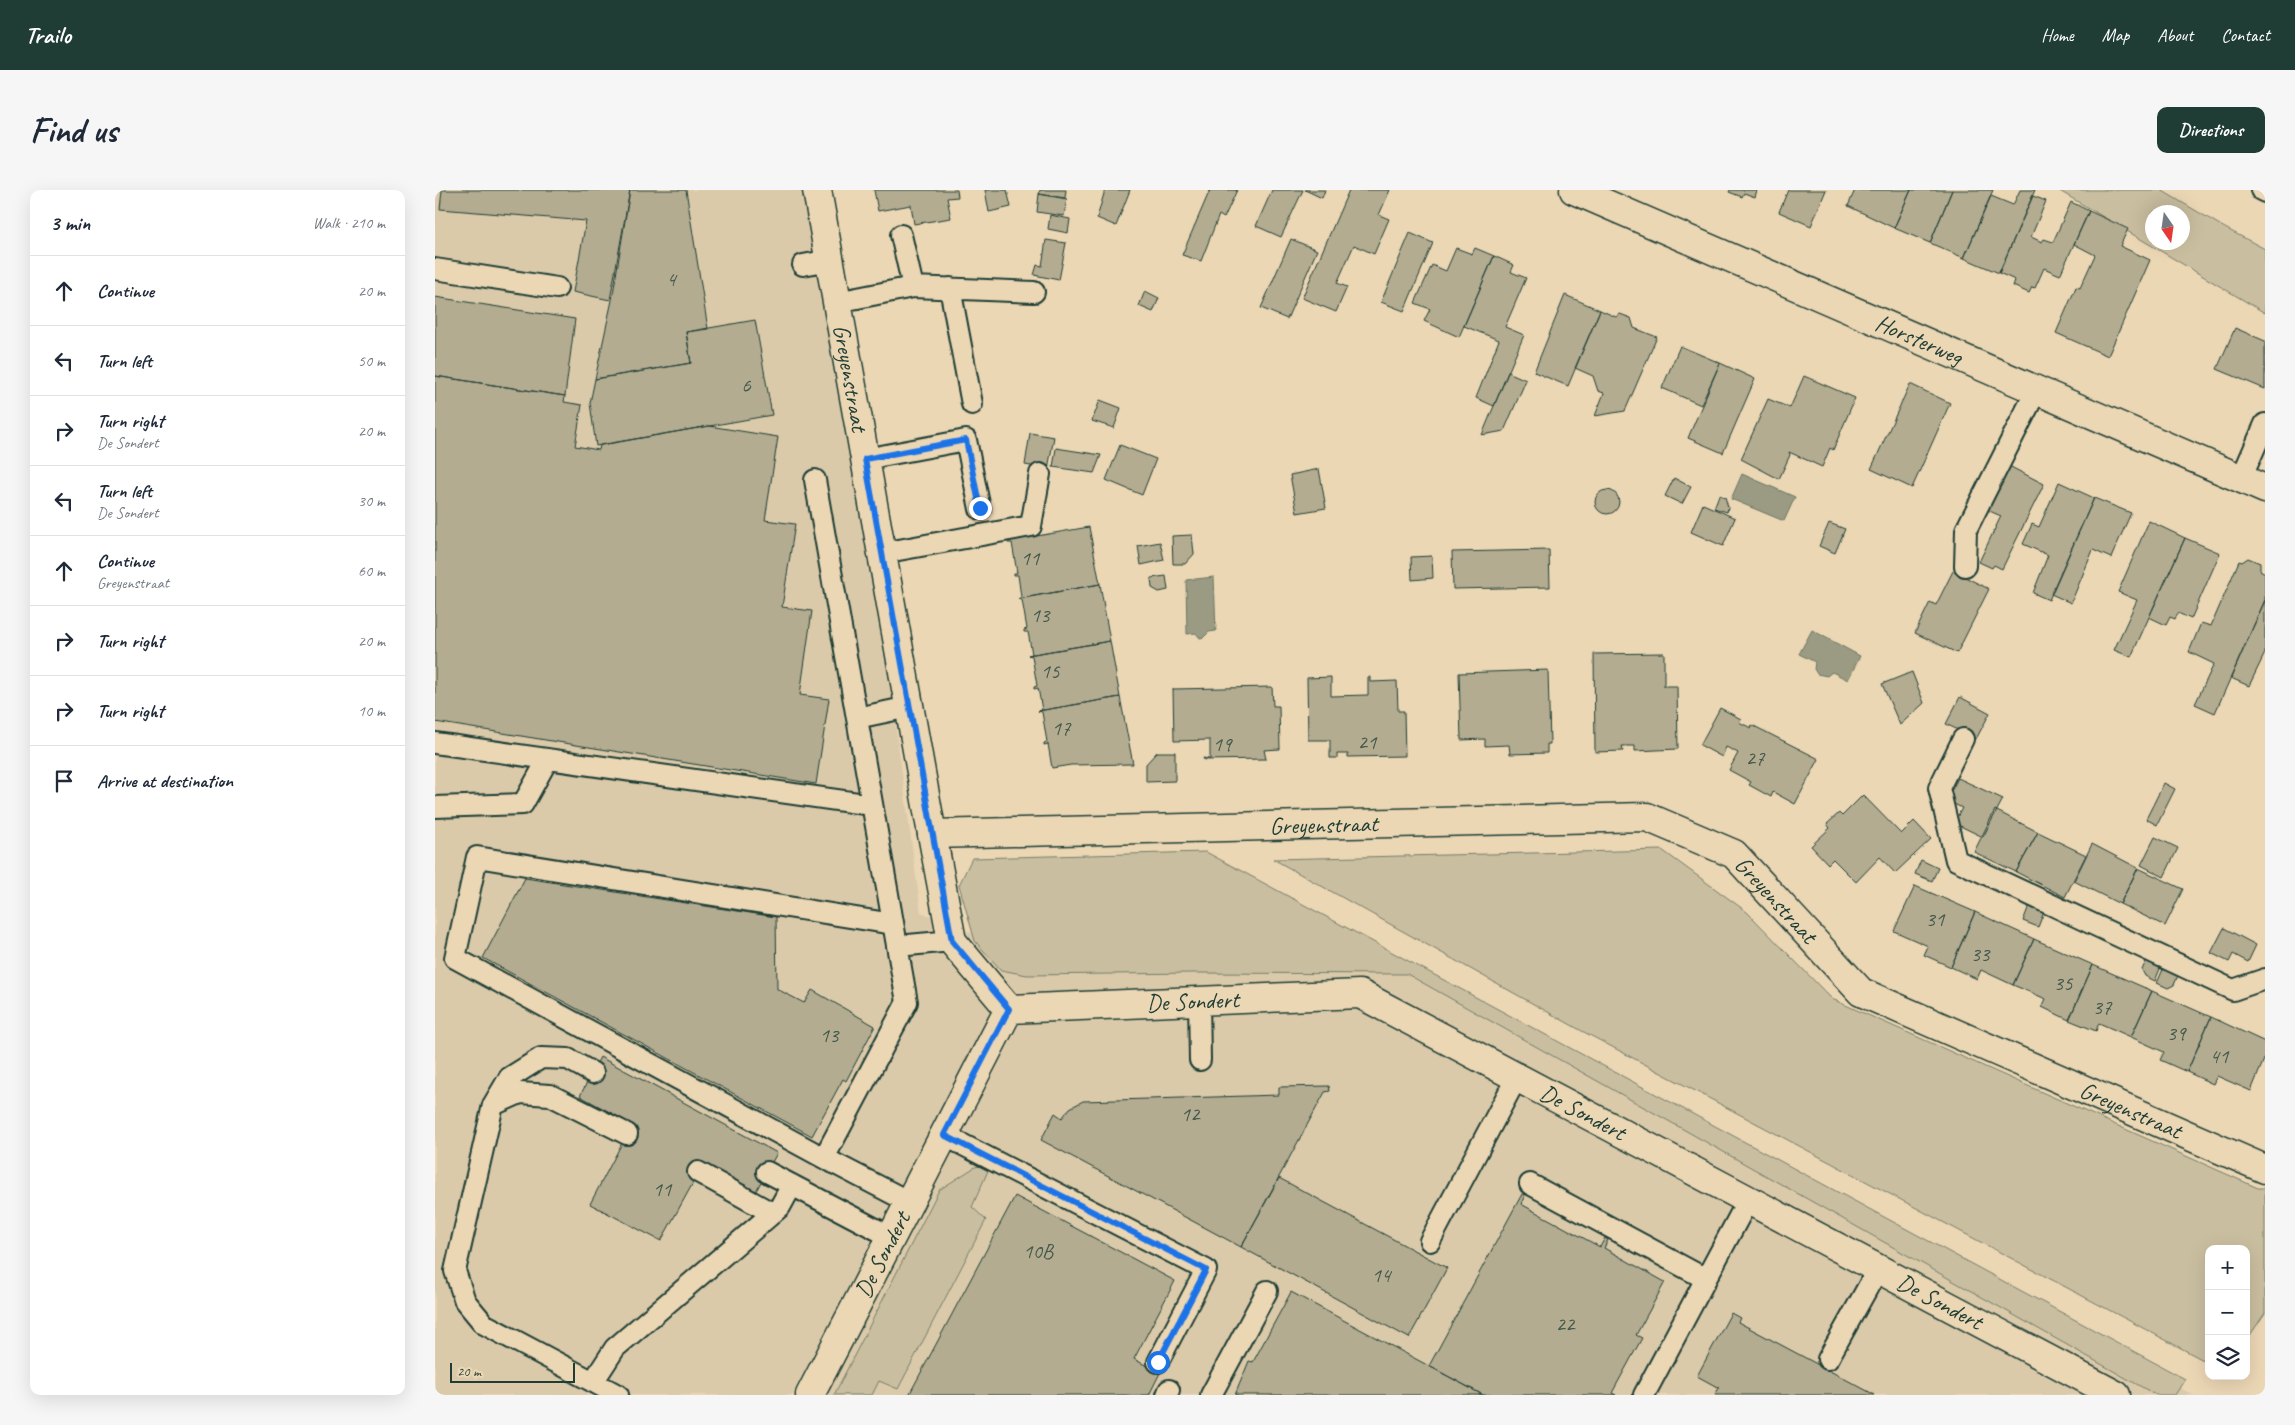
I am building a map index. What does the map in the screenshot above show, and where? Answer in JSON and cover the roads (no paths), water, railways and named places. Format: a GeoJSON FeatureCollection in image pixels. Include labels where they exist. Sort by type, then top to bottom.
{"type":"FeatureCollection","features":[{"type":"Feature","properties":{"kind":"street","name":"Greyenstraat"},"geometry":{"type":"LineString","coordinates":[[817,190],[933,834],[1647,816],[1734,854],[1861,992],[2265,1169]]}},
{"type":"Feature","properties":{"kind":"street","name":"Horsterweg"},"geometry":{"type":"LineString","coordinates":[[1574,190],[2253,484]]}},
{"type":"Feature","properties":{"kind":"street"},"geometry":{"type":"LineString","coordinates":[[933,834],[952,941],[1009,1009]]}},
{"type":"Feature","properties":{"kind":"street","name":"De Sondert"},"geometry":{"type":"LineString","coordinates":[[810,1395],[1009,1009],[1360,994],[2116,1395]]}},
{"type":"Feature","properties":{"kind":"lane"},"geometry":{"type":"LineString","coordinates":[[2261,190],[2265,192]]}},
{"type":"Feature","properties":{"kind":"lane"},"geometry":{"type":"LineString","coordinates":[[901,235],[913,287]]}},
{"type":"Feature","properties":{"kind":"lane"},"geometry":{"type":"LineString","coordinates":[[803,265],[830,260]]}},
{"type":"Feature","properties":{"kind":"lane"},"geometry":{"type":"LineString","coordinates":[[435,269],[557,288]]}},
{"type":"Feature","properties":{"kind":"lane"},"geometry":{"type":"LineString","coordinates":[[837,302],[913,287],[1034,292]]}},
{"type":"Feature","properties":{"kind":"lane"},"geometry":{"type":"LineString","coordinates":[[949,288],[972,404]]}},
{"type":"Feature","properties":{"kind":"lane"},"geometry":{"type":"LineString","coordinates":[[1965,566],[1965,530],[2036,391]]}},
{"type":"Feature","properties":{"kind":"lane"},"geometry":{"type":"LineString","coordinates":[[2253,484],[2265,424]]}},
{"type":"Feature","properties":{"kind":"lane"},"geometry":{"type":"LineString","coordinates":[[865,459],[966,440],[980,508]]}},
{"type":"Feature","properties":{"kind":"lane"},"geometry":{"type":"LineString","coordinates":[[882,553],[1031,526],[1040,474]]}},
{"type":"Feature","properties":{"kind":"lane"},"geometry":{"type":"LineString","coordinates":[[815,480],[907,1002],[824,1158]]}},
{"type":"Feature","properties":{"kind":"lane"},"geometry":{"type":"LineString","coordinates":[[857,718],[909,707]]}},
{"type":"Feature","properties":{"kind":"lane"},"geometry":{"type":"LineString","coordinates":[[1963,739],[1939,788],[1956,860],[2233,990],[2265,979]]}},
{"type":"Feature","properties":{"kind":"lane"},"geometry":{"type":"LineString","coordinates":[[435,743],[872,805]]}},
{"type":"Feature","properties":{"kind":"lane"},"geometry":{"type":"LineString","coordinates":[[435,807],[523,804],[549,759]]}},
{"type":"Feature","properties":{"kind":"lane"},"geometry":{"type":"LineString","coordinates":[[893,924],[477,857],[455,958],[909,1202]]}},
{"type":"Feature","properties":{"kind":"lane"},"geometry":{"type":"LineString","coordinates":[[897,946],[952,941]]}},
{"type":"Feature","properties":{"kind":"lane"},"geometry":{"type":"LineString","coordinates":[[1199,1000],[1200,1060]]}},
{"type":"Feature","properties":{"kind":"lane"},"geometry":{"type":"LineString","coordinates":[[593,1073],[568,1058],[541,1058],[509,1078],[493,1105],[455,1271],[465,1301],[484,1324],[618,1395]]}},
{"type":"Feature","properties":{"kind":"lane"},"geometry":{"type":"LineString","coordinates":[[1430,1240],[1517,1077]]}},
{"type":"Feature","properties":{"kind":"lane"},"geometry":{"type":"LineString","coordinates":[[493,1105],[520,1093],[550,1096],[627,1134]]}},
{"type":"Feature","properties":{"kind":"lane"},"geometry":{"type":"LineString","coordinates":[[944,1135],[1206,1270],[1158,1362]]}},
{"type":"Feature","properties":{"kind":"lane"},"geometry":{"type":"LineString","coordinates":[[698,1172],[772,1213]]}},
{"type":"Feature","properties":{"kind":"lane"},"geometry":{"type":"LineString","coordinates":[[767,1172],[891,1237]]}},
{"type":"Feature","properties":{"kind":"lane"},"geometry":{"type":"LineString","coordinates":[[1530,1184],[1706,1279]]}},
{"type":"Feature","properties":{"kind":"lane"},"geometry":{"type":"LineString","coordinates":[[593,1382],[615,1348],[780,1207],[792,1185]]}},
{"type":"Feature","properties":{"kind":"lane"},"geometry":{"type":"LineString","coordinates":[[1644,1395],[1748,1200]]}},
{"type":"Feature","properties":{"kind":"lane"},"geometry":{"type":"LineString","coordinates":[[1828,1359],[1878,1269]]}},
{"type":"Feature","properties":{"kind":"lane"},"geometry":{"type":"LineString","coordinates":[[1211,1395],[1267,1291]]}}]}
